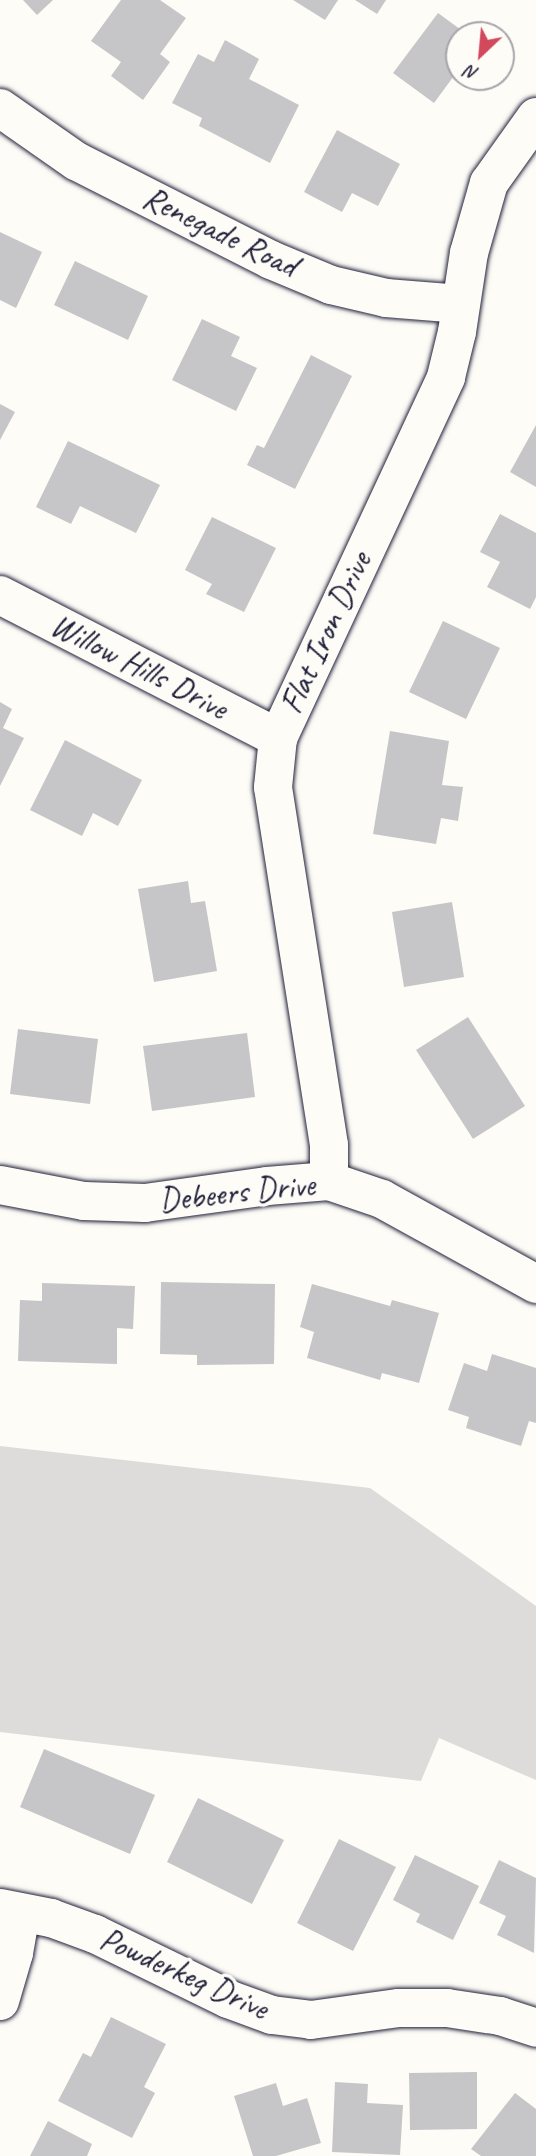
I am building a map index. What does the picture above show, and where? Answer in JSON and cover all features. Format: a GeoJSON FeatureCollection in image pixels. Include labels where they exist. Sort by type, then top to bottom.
{"type":"FeatureCollection","features":[{"type":"Feature","properties":{"kind":"street","name":"Renegade Road"},"geometry":{"type":"LineString","coordinates":[[0,108],[76,161],[271,260],[331,285],[386,298],[460,304]]}},
{"type":"Feature","properties":{"kind":"street","name":"Flat Iron Drive"},"geometry":{"type":"LineString","coordinates":[[329,1181],[329,1145],[273,787],[278,738],[303,678],[432,412],[446,377],[474,232],[489,183],[536,117]]}},
{"type":"Feature","properties":{"kind":"street","name":"Willow Hills Drive"},"geometry":{"type":"LineString","coordinates":[[0,595],[278,738]]}},
{"type":"Feature","properties":{"kind":"street","name":"Debeers Drive"},"geometry":{"type":"LineString","coordinates":[[0,1185],[84,1201],[145,1203],[267,1185],[329,1181],[382,1199],[536,1284]]}},
{"type":"Feature","properties":{"kind":"street"},"geometry":{"type":"LineString","coordinates":[[0,2001],[10,1911]]}},
{"type":"Feature","properties":{"kind":"street","name":"Powderkeg Drive"},"geometry":{"type":"LineString","coordinates":[[10,1911],[51,1918],[95,1934],[228,1999],[272,2015],[311,2020],[399,2008],[447,2008],[500,2016],[536,2028]]}},
{"type":"Feature","properties":{"kind":"shaded area"},"geometry":{"type":"Polygon","coordinates":[[[0,1446],[370,1488],[536,1606],[536,1780],[439,1738],[421,1781],[0,1732],[0,1446]]]}},
{"type":"Feature","properties":{"kind":"building"},"geometry":{"type":"Polygon","coordinates":[[[23,0],[53,0],[37,15],[23,0]]]}},
{"type":"Feature","properties":{"kind":"building"},"geometry":{"type":"Polygon","coordinates":[[[121,0],[160,0],[186,18],[160,54],[170,62],[143,100],[111,76],[121,62],[91,41],[121,0]]]}},
{"type":"Feature","properties":{"kind":"building"},"geometry":{"type":"Polygon","coordinates":[[[293,0],[338,0],[325,20],[293,0]]]}},
{"type":"Feature","properties":{"kind":"building"},"geometry":{"type":"Polygon","coordinates":[[[355,0],[386,0],[377,14],[355,0]]]}},
{"type":"Feature","properties":{"kind":"building"},"geometry":{"type":"Polygon","coordinates":[[[438,13],[449,21],[445,21],[445,88],[434,103],[393,73],[438,13]]]}},
{"type":"Feature","properties":{"kind":"building"},"geometry":{"type":"Polygon","coordinates":[[[225,40],[259,59],[249,79],[299,105],[270,163],[199,126],[202,118],[172,103],[198,54],[214,62],[225,40]]]}},
{"type":"Feature","properties":{"kind":"building"},"geometry":{"type":"Polygon","coordinates":[[[337,130],[400,164],[378,206],[352,193],[342,212],[304,192],[337,130]]]}},
{"type":"Feature","properties":{"kind":"building"},"geometry":{"type":"Polygon","coordinates":[[[0,232],[42,252],[16,308],[0,300],[0,232]]]}},
{"type":"Feature","properties":{"kind":"building"},"geometry":{"type":"Polygon","coordinates":[[[75,261],[148,296],[128,340],[54,305],[75,261]]]}},
{"type":"Feature","properties":{"kind":"building"},"geometry":{"type":"Polygon","coordinates":[[[202,319],[240,337],[231,356],[257,368],[236,411],[172,380],[202,319]]]}},
{"type":"Feature","properties":{"kind":"building"},"geometry":{"type":"Polygon","coordinates":[[[311,355],[352,376],[295,489],[247,465],[257,445],[264,448],[311,355]]]}},
{"type":"Feature","properties":{"kind":"building"},"geometry":{"type":"Polygon","coordinates":[[[0,404],[15,412],[0,440],[0,404]]]}},
{"type":"Feature","properties":{"kind":"building"},"geometry":{"type":"Polygon","coordinates":[[[536,425],[536,487],[510,472],[536,425]]]}},
{"type":"Feature","properties":{"kind":"building"},"geometry":{"type":"Polygon","coordinates":[[[68,441],[160,485],[136,533],[80,506],[71,524],[36,507],[68,441]]]}},
{"type":"Feature","properties":{"kind":"building"},"geometry":{"type":"Polygon","coordinates":[[[500,514],[536,533],[536,597],[530,609],[487,587],[500,562],[480,552],[500,514]]]}},
{"type":"Feature","properties":{"kind":"building"},"geometry":{"type":"Polygon","coordinates":[[[212,517],[276,548],[244,612],[206,594],[212,584],[185,570],[212,517]]]}},
{"type":"Feature","properties":{"kind":"building"},"geometry":{"type":"Polygon","coordinates":[[[443,621],[500,648],[466,719],[409,692],[443,621]]]}},
{"type":"Feature","properties":{"kind":"building"},"geometry":{"type":"Polygon","coordinates":[[[0,702],[12,709],[3,728],[24,738],[0,786],[0,702]]]}},
{"type":"Feature","properties":{"kind":"building"},"geometry":{"type":"Polygon","coordinates":[[[390,731],[449,741],[442,785],[463,787],[458,821],[441,818],[436,844],[373,834],[390,731]]]}},
{"type":"Feature","properties":{"kind":"building"},"geometry":{"type":"Polygon","coordinates":[[[65,740],[142,780],[118,826],[93,813],[82,836],[30,810],[65,740]]]}},
{"type":"Feature","properties":{"kind":"building"},"geometry":{"type":"Polygon","coordinates":[[[188,881],[191,903],[205,901],[217,971],[154,982],[138,889],[188,881]]]}},
{"type":"Feature","properties":{"kind":"building"},"geometry":{"type":"Polygon","coordinates":[[[452,902],[464,977],[404,987],[392,912],[452,902]]]}},
{"type":"Feature","properties":{"kind":"building"},"geometry":{"type":"Polygon","coordinates":[[[468,1017],[525,1106],[473,1139],[416,1050],[468,1017]]]}},
{"type":"Feature","properties":{"kind":"building"},"geometry":{"type":"Polygon","coordinates":[[[18,1029],[98,1039],[90,1104],[10,1094],[18,1029]]]}},
{"type":"Feature","properties":{"kind":"building"},"geometry":{"type":"Polygon","coordinates":[[[247,1033],[255,1097],[152,1111],[143,1046],[247,1033]]]}},
{"type":"Feature","properties":{"kind":"building"},"geometry":{"type":"Polygon","coordinates":[[[161,1282],[275,1284],[274,1364],[197,1365],[197,1355],[160,1354],[161,1282]]]}},
{"type":"Feature","properties":{"kind":"building"},"geometry":{"type":"Polygon","coordinates":[[[42,1283],[135,1286],[133,1329],[117,1328],[117,1364],[18,1361],[20,1300],[42,1301],[42,1283]]]}},
{"type":"Feature","properties":{"kind":"building"},"geometry":{"type":"Polygon","coordinates":[[[312,1284],[390,1306],[392,1300],[439,1313],[419,1383],[382,1373],[380,1380],[307,1358],[314,1332],[300,1327],[312,1284]]]}},
{"type":"Feature","properties":{"kind":"building"},"geometry":{"type":"Polygon","coordinates":[[[492,1354],[536,1368],[536,1423],[529,1421],[521,1446],[466,1428],[469,1417],[448,1410],[464,1363],[487,1371],[492,1354]]]}},
{"type":"Feature","properties":{"kind":"building"},"geometry":{"type":"Polygon","coordinates":[[[44,1749],[155,1795],[130,1854],[20,1807],[44,1749]]]}},
{"type":"Feature","properties":{"kind":"building"},"geometry":{"type":"Polygon","coordinates":[[[198,1798],[284,1840],[252,1904],[167,1862],[198,1798]]]}},
{"type":"Feature","properties":{"kind":"building"},"geometry":{"type":"Polygon","coordinates":[[[339,1839],[396,1867],[353,1951],[297,1923],[339,1839]]]}},
{"type":"Feature","properties":{"kind":"building"},"geometry":{"type":"Polygon","coordinates":[[[415,1855],[479,1886],[453,1940],[416,1922],[420,1914],[393,1900],[415,1855]]]}},
{"type":"Feature","properties":{"kind":"building"},"geometry":{"type":"Polygon","coordinates":[[[499,1860],[536,1878],[534,1953],[497,1935],[506,1916],[479,1903],[499,1860]]]}},
{"type":"Feature","properties":{"kind":"building"},"geometry":{"type":"Polygon","coordinates":[[[111,2017],[166,2044],[144,2087],[155,2093],[132,2138],[58,2101],[83,2053],[91,2057],[111,2017]]]}},
{"type":"Feature","properties":{"kind":"building"},"geometry":{"type":"Polygon","coordinates":[[[477,2072],[477,2129],[410,2130],[409,2073],[477,2072]]]}},
{"type":"Feature","properties":{"kind":"building"},"geometry":{"type":"Polygon","coordinates":[[[335,2082],[368,2084],[367,2103],[403,2105],[400,2155],[332,2152],[335,2082]]]}},
{"type":"Feature","properties":{"kind":"building"},"geometry":{"type":"Polygon","coordinates":[[[276,2083],[283,2106],[307,2098],[321,2143],[276,2156],[253,2156],[234,2096],[276,2083]]]}},
{"type":"Feature","properties":{"kind":"building"},"geometry":{"type":"Polygon","coordinates":[[[515,2093],[536,2109],[536,2156],[481,2156],[471,2149],[515,2093]]]}},
{"type":"Feature","properties":{"kind":"building"},"geometry":{"type":"Polygon","coordinates":[[[48,2121],[92,2144],[87,2156],[30,2156],[48,2121]]]}}]}
